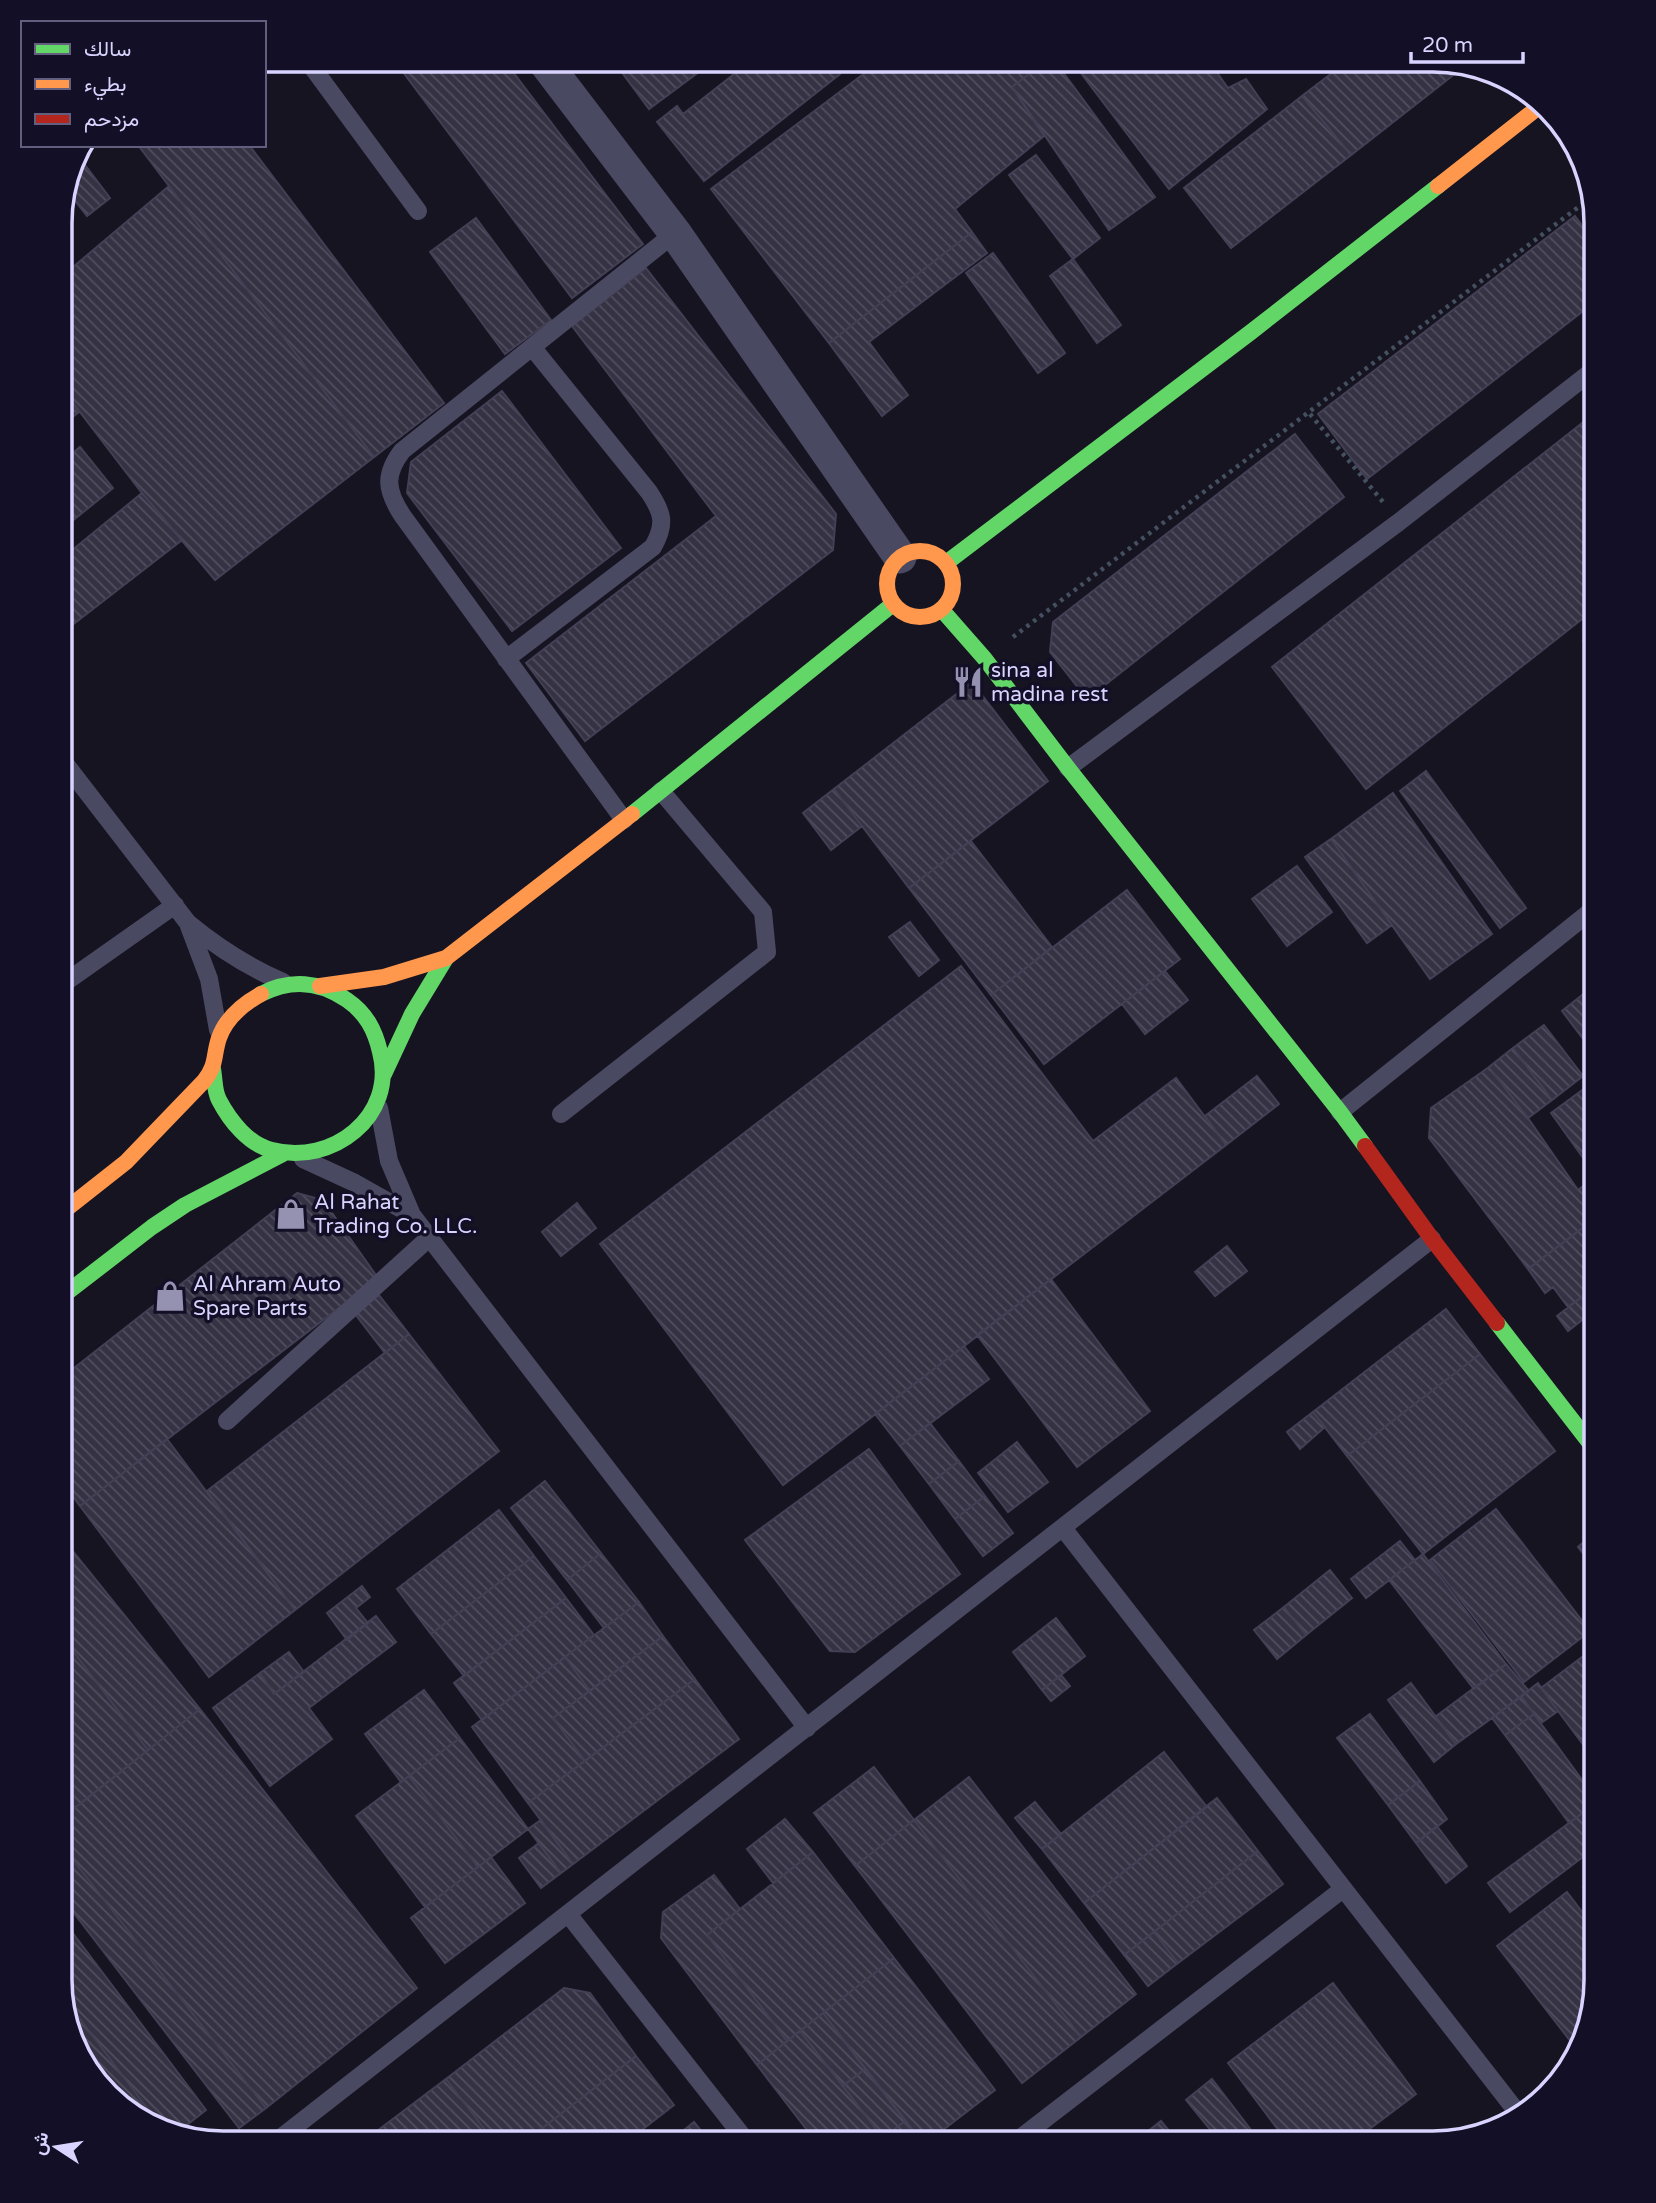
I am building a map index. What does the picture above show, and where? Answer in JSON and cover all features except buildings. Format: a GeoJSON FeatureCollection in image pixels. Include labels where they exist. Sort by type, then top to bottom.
{"type":"FeatureCollection","features":[{"type":"Feature","properties":{"kind":"street"},"geometry":{"type":"LineString","coordinates":[[552,72],[676,233],[900,557]]}},
{"type":"Feature","properties":{"kind":"street"},"geometry":{"type":"LineString","coordinates":[[946,563],[1251,332],[1534,111]]}},
{"type":"Feature","properties":{"kind":"street"},"geometry":{"type":"LineString","coordinates":[[919,550],[938,556],[946,563],[954,582],[949,602],[942,610],[916,618],[907,615],[893,604],[887,584],[888,574],[900,557],[919,550]]}},
{"type":"Feature","properties":{"kind":"street"},"geometry":{"type":"LineString","coordinates":[[320,986],[384,978],[416,970],[446,958],[661,791],[893,604]]}},
{"type":"Feature","properties":{"kind":"street"},"geometry":{"type":"LineString","coordinates":[[942,610],[985,659],[1340,1112],[1432,1239],[1584,1434]]}},
{"type":"Feature","properties":{"kind":"street"},"geometry":{"type":"LineString","coordinates":[[72,1289],[185,1205],[289,1155],[330,1150],[358,1131],[378,1103],[384,1074],[412,1014],[446,958]]}},
{"type":"Feature","properties":{"kind":"street"},"geometry":{"type":"LineString","coordinates":[[289,1155],[255,1144],[232,1124],[218,1098],[213,1069],[219,1038],[235,1012],[259,993],[288,984],[320,986],[346,998],[368,1018],[381,1045],[384,1074]]}},
{"type":"Feature","properties":{"kind":"street"},"geometry":{"type":"LineString","coordinates":[[72,1205],[105,1181],[134,1154],[213,1069]]}},
{"type":"Feature","properties":{"kind":"lane"},"geometry":{"type":"LineString","coordinates":[[316,72],[418,211]]}},
{"type":"Feature","properties":{"kind":"lane"},"geometry":{"type":"LineString","coordinates":[[624,820],[401,515],[391,495],[389,482],[390,471],[402,451],[676,233]]}},
{"type":"Feature","properties":{"kind":"lane"},"geometry":{"type":"LineString","coordinates":[[506,659],[653,547],[662,525],[661,513],[649,492],[532,347]]}},
{"type":"Feature","properties":{"kind":"lane"},"geometry":{"type":"LineString","coordinates":[[1068,768],[1399,523],[1584,378]]}},
{"type":"Feature","properties":{"kind":"lane"},"geometry":{"type":"LineString","coordinates":[[72,784],[188,923],[235,958],[288,984]]}},
{"type":"Feature","properties":{"kind":"lane"},"geometry":{"type":"LineString","coordinates":[[561,1114],[767,952],[763,912],[661,791]]}},
{"type":"Feature","properties":{"kind":"lane"},"geometry":{"type":"LineString","coordinates":[[72,977],[174,905]]}},
{"type":"Feature","properties":{"kind":"lane"},"geometry":{"type":"LineString","coordinates":[[1340,1112],[1584,917]]}},
{"type":"Feature","properties":{"kind":"lane"},"geometry":{"type":"LineString","coordinates":[[188,923],[209,979],[219,1038]]}},
{"type":"Feature","properties":{"kind":"lane"},"geometry":{"type":"LineString","coordinates":[[378,1103],[389,1161],[412,1215],[807,1728]]}},
{"type":"Feature","properties":{"kind":"lane"},"geometry":{"type":"LineString","coordinates":[[289,1155],[355,1183],[412,1215]]}},
{"type":"Feature","properties":{"kind":"lane"},"geometry":{"type":"LineString","coordinates":[[227,1421],[430,1237]]}},
{"type":"Feature","properties":{"kind":"lane"},"geometry":{"type":"LineString","coordinates":[[291,2131],[1432,1239]]}},
{"type":"Feature","properties":{"kind":"lane"},"geometry":{"type":"LineString","coordinates":[[1063,1528],[1514,2108]]}},
{"type":"Feature","properties":{"kind":"lane"},"geometry":{"type":"LineString","coordinates":[[1031,2131],[1343,1889]]}},
{"type":"Feature","properties":{"kind":"lane"},"geometry":{"type":"LineString","coordinates":[[568,1914],[738,2131]]}},
{"type":"Feature","properties":{"kind":"path"},"geometry":{"type":"LineString","coordinates":[[985,659],[1583,204]]}},
{"type":"Feature","properties":{"kind":"path"},"geometry":{"type":"LineString","coordinates":[[1310,414],[1399,523]]}},
{"type":"Feature","properties":{"kind":"traffic: fast"},"geometry":{"type":"LineString","coordinates":[[946,563],[1251,332],[1438,186]]}},
{"type":"Feature","properties":{"kind":"traffic: fast"},"geometry":{"type":"LineString","coordinates":[[632,814],[893,604]]}},
{"type":"Feature","properties":{"kind":"traffic: fast"},"geometry":{"type":"LineString","coordinates":[[942,610],[985,659],[1365,1146]]}},
{"type":"Feature","properties":{"kind":"traffic: fast"},"geometry":{"type":"LineString","coordinates":[[384,1074],[412,1014],[446,958]]}},
{"type":"Feature","properties":{"kind":"traffic: fast"},"geometry":{"type":"LineString","coordinates":[[213,1069],[217,1096],[229,1116],[248,1138],[272,1150],[295,1153],[317,1150],[337,1143],[355,1131],[369,1115],[379,1097],[383,1075],[375,1036],[359,1011],[337,994],[305,984],[283,986],[261,994]]}},
{"type":"Feature","properties":{"kind":"traffic: fast"},"geometry":{"type":"LineString","coordinates":[[72,1289],[185,1205],[283,1154]]}},
{"type":"Feature","properties":{"kind":"traffic: fast"},"geometry":{"type":"LineString","coordinates":[[1497,1323],[1584,1435]]}},
{"type":"Feature","properties":{"kind":"traffic: slow"},"geometry":{"type":"LineString","coordinates":[[1438,186],[1534,111]]}},
{"type":"Feature","properties":{"kind":"traffic: slow"},"geometry":{"type":"LineString","coordinates":[[913,551],[927,551],[939,556],[948,565],[953,584],[951,597],[944,608],[927,617],[913,617],[901,612],[892,603],[887,591],[887,577],[892,565],[901,556],[913,551]]}},
{"type":"Feature","properties":{"kind":"traffic: slow"},"geometry":{"type":"LineString","coordinates":[[320,986],[384,977],[446,958],[632,814]]}},
{"type":"Feature","properties":{"kind":"traffic: slow"},"geometry":{"type":"LineString","coordinates":[[72,1205],[126,1162],[204,1081],[211,1070],[219,1038],[226,1024],[242,1007],[261,994]]}},
{"type":"Feature","properties":{"kind":"traffic: jam"},"geometry":{"type":"LineString","coordinates":[[1365,1146],[1497,1323]]}},
{"type":"Feature","properties":{"kind":"place","name":"sina al madina rest"},"geometry":{"type":"Point","coordinates":[968,682]}},
{"type":"Feature","properties":{"kind":"place","name":"Al Rahat Trading Co. LLC."},"geometry":{"type":"Point","coordinates":[291,1214]}},
{"type":"Feature","properties":{"kind":"place","name":"Al Ahram Auto Spare Parts"},"geometry":{"type":"Point","coordinates":[170,1296]}}]}
